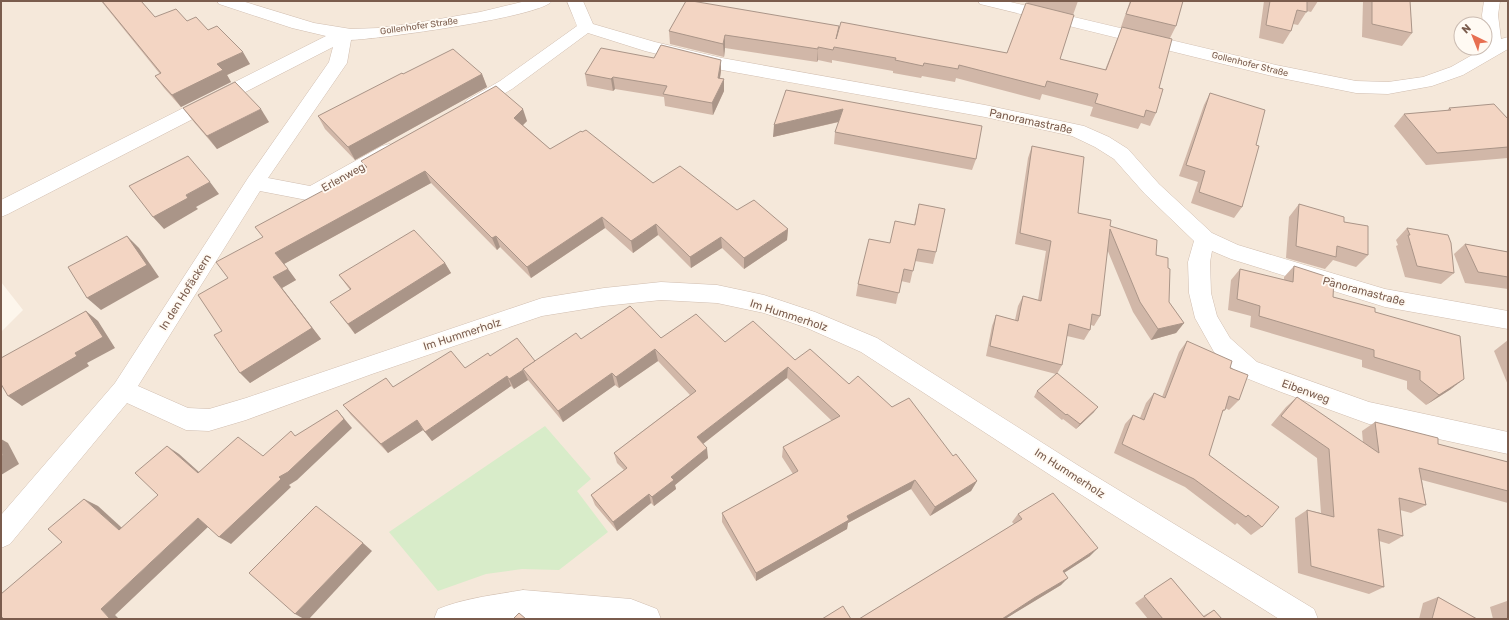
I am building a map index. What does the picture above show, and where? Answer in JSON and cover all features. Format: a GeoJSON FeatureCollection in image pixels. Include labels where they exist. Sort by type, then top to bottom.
{"type":"FeatureCollection","features":[{"type":"Feature","properties":{"kind":"street","name":"Gollenhofer Straße"},"geometry":{"type":"LineString","coordinates":[[225,1],[297,24],[344,34],[391,32],[442,24],[522,8],[544,1]]}},
{"type":"Feature","properties":{"kind":"street"},"geometry":{"type":"LineString","coordinates":[[458,112],[506,85],[586,27],[576,1]]}},
{"type":"Feature","properties":{"kind":"street","name":"Gollenhofer Straße"},"geometry":{"type":"LineString","coordinates":[[986,1],[1276,71],[1356,87],[1388,88],[1426,82],[1457,71],[1485,56]]}},
{"type":"Feature","properties":{"kind":"street"},"geometry":{"type":"LineString","coordinates":[[1490,16],[1492,1]]}},
{"type":"Feature","properties":{"kind":"street","name":"Panoramastraße"},"geometry":{"type":"LineString","coordinates":[[586,27],[651,47],[722,64],[985,111],[1077,131],[1102,142],[1121,154],[1152,189],[1205,239],[1239,253],[1306,275],[1385,298],[1508,320]]}},
{"type":"Feature","properties":{"kind":"street","name":"In den Hofäckern"},"geometry":{"type":"LineString","coordinates":[[1,535],[123,390],[255,183],[338,63],[344,34]]}},
{"type":"Feature","properties":{"kind":"street"},"geometry":{"type":"LineString","coordinates":[[1,209],[344,34]]}},
{"type":"Feature","properties":{"kind":"street","name":"Gollenhofer Straße"},"geometry":{"type":"LineString","coordinates":[[1493,51],[1508,42]]}},
{"type":"Feature","properties":{"kind":"street","name":"Erlenweg"},"geometry":{"type":"LineString","coordinates":[[255,183],[312,194],[402,143]]}},
{"type":"Feature","properties":{"kind":"street","name":"Eibenweg"},"geometry":{"type":"LineString","coordinates":[[1205,239],[1199,262],[1200,293],[1206,318],[1222,344],[1249,369],[1289,385],[1369,413],[1508,443]]}},
{"type":"Feature","properties":{"kind":"street","name":"Im Hummerholz"},"geometry":{"type":"LineString","coordinates":[[123,390],[186,419],[208,420],[246,409],[370,365],[542,307],[604,297],[661,291],[717,294],[771,306],[815,321],[869,345],[1070,474],[1304,619]]}},
{"type":"Feature","properties":{"kind":"street"},"geometry":{"type":"LineString","coordinates":[[448,619],[467,613],[523,604],[631,613],[647,619]]}},
{"type":"Feature","properties":{"kind":"shaded area"},"geometry":{"type":"Polygon","coordinates":[[[1,1],[1508,1],[1508,619],[1,619],[1,332],[23,310],[1,282],[1,1]]]}},
{"type":"Feature","properties":{"kind":"green space"},"geometry":{"type":"Polygon","coordinates":[[[545,426],[591,479],[577,491],[608,532],[559,570],[522,569],[486,574],[438,591],[389,532],[545,426]]]}},
{"type":"Feature","properties":{"kind":"building"},"geometry":{"type":"Polygon","coordinates":[[[102,1],[141,1],[155,17],[176,9],[187,21],[196,17],[208,30],[217,26],[243,52],[217,64],[223,70],[172,95],[155,76],[161,73],[102,1]]]}},
{"type":"Feature","properties":{"kind":"building"},"geometry":{"type":"Polygon","coordinates":[[[686,1],[839,26],[836,39],[841,22],[1007,53],[1026,3],[1074,15],[1060,59],[1106,70],[1122,27],[1172,39],[1159,88],[1163,89],[1156,113],[1146,110],[1144,117],[1095,103],[1098,94],[1047,81],[1045,87],[959,65],[958,69],[924,63],[923,66],[895,60],[896,58],[834,47],[833,50],[818,47],[818,49],[725,35],[723,44],[669,31],[686,1]]]}},
{"type":"Feature","properties":{"kind":"building"},"geometry":{"type":"Polygon","coordinates":[[[1131,1],[1183,1],[1176,26],[1126,14],[1131,1]]]}},
{"type":"Feature","properties":{"kind":"building"},"geometry":{"type":"Polygon","coordinates":[[[1270,1],[1307,1],[1307,12],[1297,10],[1291,31],[1266,25],[1270,1]]]}},
{"type":"Feature","properties":{"kind":"building"},"geometry":{"type":"Polygon","coordinates":[[[1372,1],[1410,1],[1412,33],[1372,24],[1372,1]]]}},
{"type":"Feature","properties":{"kind":"building"},"geometry":{"type":"Polygon","coordinates":[[[661,45],[721,60],[718,78],[724,79],[712,103],[663,94],[667,86],[585,74],[601,48],[654,58],[661,45]]]}},
{"type":"Feature","properties":{"kind":"building"},"geometry":{"type":"Polygon","coordinates":[[[453,49],[482,74],[348,147],[318,116],[402,73],[403,74],[453,49]]]}},
{"type":"Feature","properties":{"kind":"building"},"geometry":{"type":"Polygon","coordinates":[[[235,82],[261,109],[207,136],[183,108],[235,82]]]}},
{"type":"Feature","properties":{"kind":"building"},"geometry":{"type":"Polygon","coordinates":[[[496,86],[523,109],[514,118],[550,149],[581,131],[586,130],[653,183],[680,166],[737,210],[754,200],[788,229],[744,258],[721,237],[690,257],[656,224],[631,241],[602,217],[527,267],[496,236],[492,238],[425,171],[275,253],[288,269],[273,277],[312,328],[240,373],[214,335],[222,331],[198,295],[228,278],[216,262],[263,237],[255,227],[367,167],[361,161],[496,86]]]}},
{"type":"Feature","properties":{"kind":"building"},"geometry":{"type":"Polygon","coordinates":[[[786,90],[982,126],[976,159],[835,132],[843,109],[774,125],[786,90]]]}},
{"type":"Feature","properties":{"kind":"building"},"geometry":{"type":"Polygon","coordinates":[[[1210,93],[1265,110],[1256,145],[1259,146],[1242,207],[1199,192],[1205,171],[1186,165],[1210,93]]]}},
{"type":"Feature","properties":{"kind":"building"},"geometry":{"type":"Polygon","coordinates":[[[1494,104],[1508,119],[1508,147],[1437,153],[1404,114],[1451,110],[1449,108],[1494,104]]]}},
{"type":"Feature","properties":{"kind":"building"},"geometry":{"type":"Polygon","coordinates":[[[1032,146],[1084,157],[1078,213],[1111,220],[1110,226],[1157,240],[1156,255],[1168,258],[1168,268],[1170,269],[1169,302],[1184,323],[1158,329],[1140,302],[1110,229],[1100,316],[1092,314],[1090,330],[1069,324],[1062,365],[990,346],[996,315],[1018,321],[1023,296],[1041,301],[1051,241],[1020,233],[1032,146]]]}},
{"type":"Feature","properties":{"kind":"building"},"geometry":{"type":"Polygon","coordinates":[[[188,156],[210,182],[186,195],[188,198],[153,217],[129,186],[188,156]]]}},
{"type":"Feature","properties":{"kind":"building"},"geometry":{"type":"Polygon","coordinates":[[[919,204],[945,209],[936,252],[918,249],[913,271],[904,269],[899,293],[858,284],[869,239],[890,243],[895,221],[915,225],[919,204]]]}},
{"type":"Feature","properties":{"kind":"building"},"geometry":{"type":"Polygon","coordinates":[[[1299,204],[1344,217],[1344,222],[1368,226],[1368,255],[1337,246],[1336,257],[1296,246],[1299,204]]]}},
{"type":"Feature","properties":{"kind":"building"},"geometry":{"type":"Polygon","coordinates":[[[1407,228],[1448,235],[1451,243],[1454,273],[1417,266],[1407,228]]]}},
{"type":"Feature","properties":{"kind":"building"},"geometry":{"type":"Polygon","coordinates":[[[414,230],[445,263],[348,324],[330,302],[351,289],[339,275],[414,230]]]}},
{"type":"Feature","properties":{"kind":"building"},"geometry":{"type":"Polygon","coordinates":[[[127,236],[147,265],[87,298],[68,267],[127,236]]]}},
{"type":"Feature","properties":{"kind":"building"},"geometry":{"type":"Polygon","coordinates":[[[1465,244],[1508,252],[1508,277],[1478,272],[1465,244]]]}},
{"type":"Feature","properties":{"kind":"building"},"geometry":{"type":"Polygon","coordinates":[[[1294,266],[1334,279],[1333,297],[1375,308],[1375,312],[1460,336],[1464,379],[1439,395],[1420,380],[1420,371],[1374,357],[1374,350],[1259,316],[1260,306],[1237,299],[1240,269],[1293,282],[1294,266]]]}},
{"type":"Feature","properties":{"kind":"building"},"geometry":{"type":"Polygon","coordinates":[[[630,306],[661,338],[696,314],[725,342],[753,321],[795,360],[810,349],[849,384],[858,376],[892,407],[909,398],[953,456],[956,454],[977,481],[935,507],[915,480],[847,516],[849,520],[756,573],[722,513],[798,471],[783,447],[840,416],[788,367],[697,437],[707,448],[671,477],[674,480],[652,497],[649,494],[613,522],[591,495],[627,468],[614,453],[696,391],[655,349],[616,377],[612,373],[558,411],[523,369],[576,333],[581,339],[630,306]]]}},
{"type":"Feature","properties":{"kind":"building"},"geometry":{"type":"Polygon","coordinates":[[[86,311],[103,337],[75,353],[77,356],[8,396],[1,384],[1,358],[86,311]]]}},
{"type":"Feature","properties":{"kind":"building"},"geometry":{"type":"Polygon","coordinates":[[[517,338],[535,361],[509,379],[507,376],[425,432],[417,420],[381,444],[343,405],[386,378],[393,387],[451,351],[465,368],[488,353],[490,356],[517,338]]]}},
{"type":"Feature","properties":{"kind":"building"},"geometry":{"type":"Polygon","coordinates":[[[1187,341],[1232,361],[1230,368],[1248,375],[1239,400],[1229,396],[1209,455],[1279,507],[1262,527],[1248,515],[1246,517],[1194,479],[1122,444],[1133,415],[1144,420],[1154,393],[1165,398],[1187,341]]]}},
{"type":"Feature","properties":{"kind":"building"},"geometry":{"type":"Polygon","coordinates":[[[1057,373],[1098,407],[1080,424],[1067,414],[1066,415],[1037,391],[1057,373]]]}},
{"type":"Feature","properties":{"kind":"building"},"geometry":{"type":"Polygon","coordinates":[[[1297,397],[1379,453],[1375,422],[1438,438],[1438,444],[1508,462],[1508,491],[1419,468],[1426,505],[1399,498],[1403,536],[1378,529],[1384,587],[1311,566],[1307,510],[1334,517],[1329,449],[1281,416],[1297,397]]]}},
{"type":"Feature","properties":{"kind":"building"},"geometry":{"type":"Polygon","coordinates":[[[337,410],[344,419],[288,472],[279,477],[281,479],[219,537],[198,518],[101,609],[110,619],[4,619],[1,616],[1,594],[62,542],[48,529],[84,499],[119,530],[158,495],[135,473],[167,446],[198,473],[238,437],[263,456],[291,431],[295,436],[337,410]]]}},
{"type":"Feature","properties":{"kind":"building"},"geometry":{"type":"Polygon","coordinates":[[[1053,493],[1098,548],[1063,571],[1068,578],[1002,619],[859,619],[1022,519],[1018,514],[1053,493]]]}},
{"type":"Feature","properties":{"kind":"building"},"geometry":{"type":"Polygon","coordinates":[[[316,506],[363,543],[295,614],[249,573],[316,506]]]}},
{"type":"Feature","properties":{"kind":"building"},"geometry":{"type":"Polygon","coordinates":[[[1171,578],[1204,617],[1214,610],[1222,619],[1163,619],[1144,596],[1171,578]]]}},
{"type":"Feature","properties":{"kind":"building"},"geometry":{"type":"Polygon","coordinates":[[[1438,597],[1477,619],[1432,619],[1438,597]]]}},
{"type":"Feature","properties":{"kind":"building"},"geometry":{"type":"Polygon","coordinates":[[[843,606],[851,619],[822,619],[843,606]]]}},
{"type":"Feature","properties":{"kind":"building"},"geometry":{"type":"Polygon","coordinates":[[[519,613],[526,619],[513,619],[519,613]]]}}]}
